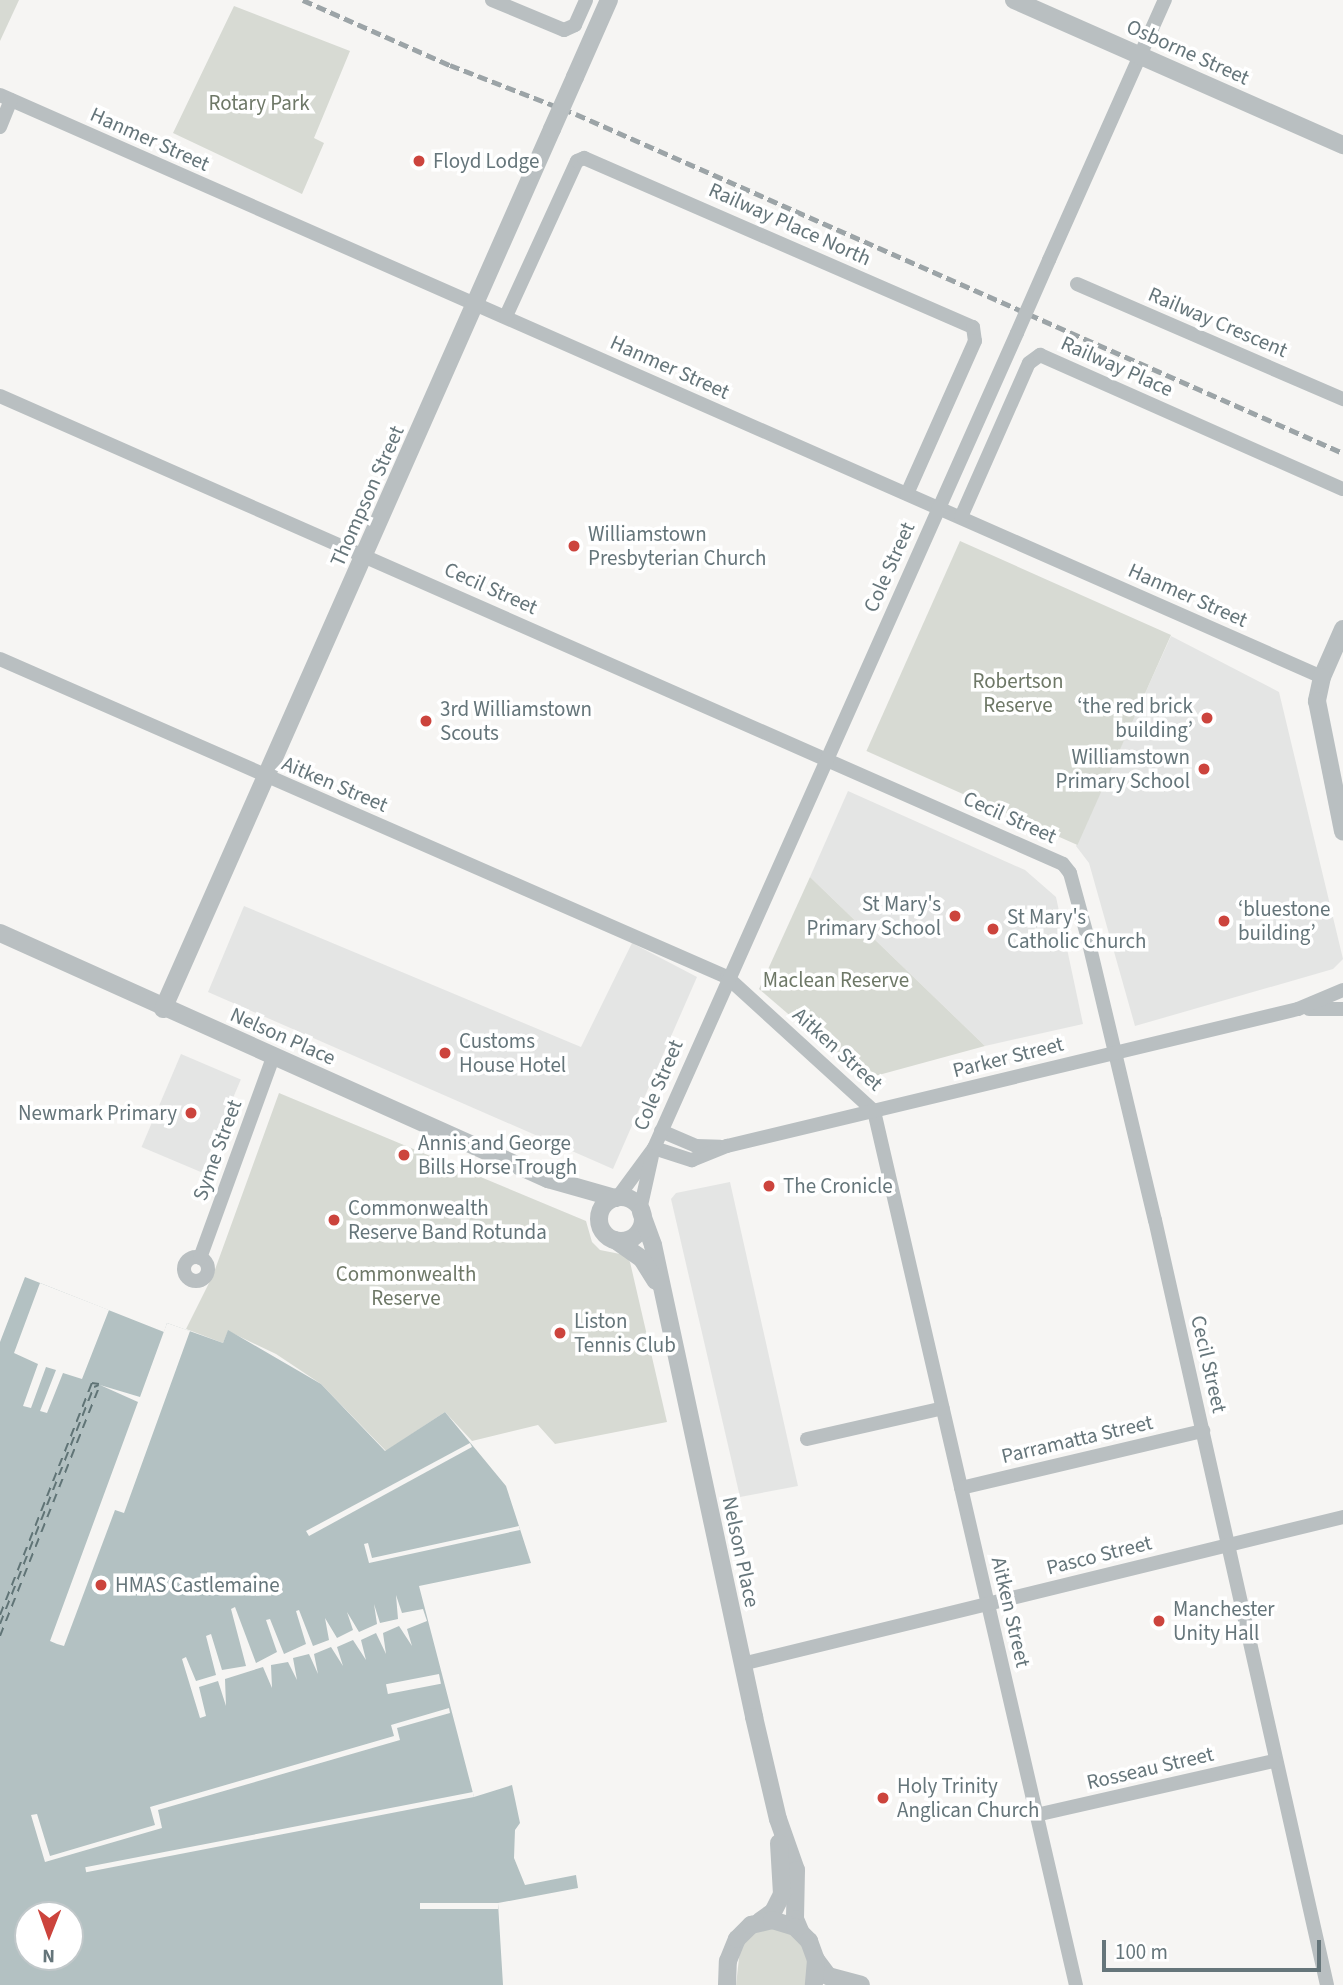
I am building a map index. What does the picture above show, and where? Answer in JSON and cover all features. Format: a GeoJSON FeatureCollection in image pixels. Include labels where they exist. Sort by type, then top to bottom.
{"type":"FeatureCollection","features":[{"type":"Feature","properties":{"kind":"street"},"geometry":{"type":"LineString","coordinates":[[492,0],[564,30],[575,25],[586,0]]}},
{"type":"Feature","properties":{"kind":"street","name":"Thompson Street"},"geometry":{"type":"LineString","coordinates":[[163,1009],[366,555],[609,0]]}},
{"type":"Feature","properties":{"kind":"street","name":"Osborne Street"},"geometry":{"type":"LineString","coordinates":[[1014,0],[1343,145]]}},
{"type":"Feature","properties":{"kind":"street","name":"Cole Street"},"geometry":{"type":"LineString","coordinates":[[616,1198],[653,1150],[662,1131],[726,977],[827,759],[1165,0]]}},
{"type":"Feature","properties":{"kind":"street"},"geometry":{"type":"LineString","coordinates":[[0,127],[6,97]]}},
{"type":"Feature","properties":{"kind":"street","name":"Hanmer Street"},"geometry":{"type":"LineString","coordinates":[[6,97],[1322,677]]}},
{"type":"Feature","properties":{"kind":"street","name":"Railway Place North"},"geometry":{"type":"LineString","coordinates":[[506,316],[577,161],[584,158],[973,327],[975,341],[907,494]]}},
{"type":"Feature","properties":{"kind":"street","name":"Railway Crescent"},"geometry":{"type":"LineString","coordinates":[[1077,284],[1343,400]]}},
{"type":"Feature","properties":{"kind":"street","name":"Railway Place"},"geometry":{"type":"LineString","coordinates":[[961,517],[1029,363],[1040,355],[1343,489]]}},
{"type":"Feature","properties":{"kind":"street","name":"Cecil Street"},"geometry":{"type":"LineString","coordinates":[[0,396],[1063,864],[1070,873],[1087,935],[1203,1431],[1225,1546],[1327,1985]]}},
{"type":"Feature","properties":{"kind":"street"},"geometry":{"type":"LineString","coordinates":[[1343,629],[1322,677],[1319,716],[1343,831]]}},
{"type":"Feature","properties":{"kind":"street","name":"Aitken Street"},"geometry":{"type":"LineString","coordinates":[[0,659],[726,977],[874,1111],[1076,1985]]}},
{"type":"Feature","properties":{"kind":"street","name":"Nelson Place"},"geometry":{"type":"LineString","coordinates":[[0,933],[163,1009],[548,1179],[616,1198]]}},
{"type":"Feature","properties":{"kind":"street","name":"Parker Street"},"geometry":{"type":"LineString","coordinates":[[653,1150],[686,1161],[727,1146],[1298,1009],[1343,990]]}},
{"type":"Feature","properties":{"kind":"street","name":"Parker Street"},"geometry":{"type":"LineString","coordinates":[[1298,1009],[1343,1009]]}},
{"type":"Feature","properties":{"kind":"street","name":"Syme Street"},"geometry":{"type":"LineString","coordinates":[[200,1258],[273,1057]]}},
{"type":"Feature","properties":{"kind":"street","name":"Parker Street"},"geometry":{"type":"LineString","coordinates":[[662,1131],[696,1146],[727,1146]]}},
{"type":"Feature","properties":{"kind":"street","name":"Cole Street"},"geometry":{"type":"LineString","coordinates":[[641,1211],[653,1150]]}},
{"type":"Feature","properties":{"kind":"street","name":"Nelson Place"},"geometry":{"type":"LineString","coordinates":[[548,1179],[583,1202],[607,1233],[646,1264],[661,1294]]}},
{"type":"Feature","properties":{"kind":"street"},"geometry":{"type":"LineString","coordinates":[[616,1198],[631,1200],[641,1211],[636,1234],[607,1233],[602,1208],[616,1198]]}},
{"type":"Feature","properties":{"kind":"street","name":"Nelson Place"},"geometry":{"type":"LineString","coordinates":[[641,1211],[653,1245],[661,1294],[778,1819],[796,1870],[795,1919],[800,1931]]}},
{"type":"Feature","properties":{"kind":"street"},"geometry":{"type":"LineString","coordinates":[[807,1438],[943,1408]]}},
{"type":"Feature","properties":{"kind":"street","name":"Parramatta Street"},"geometry":{"type":"LineString","coordinates":[[961,1488],[1203,1431]]}},
{"type":"Feature","properties":{"kind":"street","name":"Pasco Street"},"geometry":{"type":"LineString","coordinates":[[742,1664],[1343,1517]]}},
{"type":"Feature","properties":{"kind":"street","name":"Rosseau Street"},"geometry":{"type":"LineString","coordinates":[[1037,1815],[1274,1760]]}},
{"type":"Feature","properties":{"kind":"street","name":"Nelson Place"},"geometry":{"type":"LineString","coordinates":[[727,1985],[733,1944],[773,1912],[783,1889],[778,1819]]}},
{"type":"Feature","properties":{"kind":"street"},"geometry":{"type":"LineString","coordinates":[[757,1923],[777,1920],[800,1931],[828,1976],[861,1985]]}},
{"type":"Feature","properties":{"kind":"street"},"geometry":{"type":"LineString","coordinates":[[814,1985],[816,1960]]}},
{"type":"Feature","properties":{"kind":"shaded area","name":"Williamstown Primary School"},"geometry":{"type":"Polygon","coordinates":[[[1171,636],[1279,692],[1343,959],[1333,969],[1135,1026],[1089,863],[1076,846],[1171,636]]]}},
{"type":"Feature","properties":{"kind":"shaded area","name":"St Mary's Primary School"},"geometry":{"type":"Polygon","coordinates":[[[848,791],[1025,870],[1056,897],[1083,1024],[985,1046],[810,877],[848,791]]]}},
{"type":"Feature","properties":{"kind":"shaded area"},"geometry":{"type":"Polygon","coordinates":[[[244,906],[581,1047],[632,943],[697,977],[613,1169],[208,992],[244,906]]]}},
{"type":"Feature","properties":{"kind":"shaded area","name":"Newmark Primary"},"geometry":{"type":"Polygon","coordinates":[[[181,1054],[241,1079],[201,1172],[142,1147],[181,1054]]]}},
{"type":"Feature","properties":{"kind":"shaded area"},"geometry":{"type":"Polygon","coordinates":[[[730,1182],[798,1486],[740,1497],[671,1199],[676,1193],[730,1182]]]}},
{"type":"Feature","properties":{"kind":"shaded area"},"geometry":{"type":"Polygon","coordinates":[[[25,1277],[164,1332],[167,1323],[223,1343],[228,1330],[321,1384],[385,1451],[445,1412],[506,1486],[531,1563],[419,1586],[474,1797],[512,1785],[520,1823],[515,1830],[514,1858],[525,1885],[576,1875],[578,1888],[498,1903],[503,1985],[0,1985],[0,1342],[25,1277]]]}},
{"type":"Feature","properties":{"kind":"green space"},"geometry":{"type":"Polygon","coordinates":[[[0,0],[19,0],[0,41],[0,0]]]}},
{"type":"Feature","properties":{"kind":"green space","name":"Rotary Park"},"geometry":{"type":"Polygon","coordinates":[[[234,6],[350,51],[314,138],[324,143],[302,194],[173,133],[234,6]]]}},
{"type":"Feature","properties":{"kind":"green space","name":"Robertson Reserve"},"geometry":{"type":"Polygon","coordinates":[[[960,541],[1171,635],[1077,845],[866,751],[960,541]]]}},
{"type":"Feature","properties":{"kind":"green space","name":"Maclean Reserve"},"geometry":{"type":"Polygon","coordinates":[[[810,877],[985,1046],[864,1079],[759,989],[810,877]]]}},
{"type":"Feature","properties":{"kind":"green space","name":"Commonwealth Reserve"},"geometry":{"type":"Polygon","coordinates":[[[279,1093],[586,1221],[592,1242],[600,1250],[625,1255],[630,1262],[667,1422],[555,1444],[538,1425],[472,1441],[445,1412],[386,1451],[321,1384],[276,1354],[228,1331],[223,1343],[186,1329],[213,1275],[279,1093]]]}},
{"type":"Feature","properties":{"kind":"green space"},"geometry":{"type":"Polygon","coordinates":[[[772,1928],[790,1933],[801,1944],[808,1960],[807,1985],[736,1985],[740,1949],[754,1933],[772,1928]]]}},
{"type":"Feature","properties":{"kind":"pier"},"geometry":{"type":"Polygon","coordinates":[[[40,1283],[109,1310],[82,1379],[63,1373],[47,1413],[40,1411],[56,1370],[46,1367],[31,1408],[23,1406],[38,1364],[14,1353],[40,1283]]]}},
{"type":"Feature","properties":{"kind":"pier"},"geometry":{"type":"Polygon","coordinates":[[[167,1323],[190,1331],[124,1513],[115,1510],[64,1646],[57,1644],[50,1641],[138,1402],[100,1385],[140,1397],[167,1323]]]}},
{"type":"Feature","properties":{"kind":"pier"},"geometry":{"type":"Polygon","coordinates":[[[470,1443],[472,1447],[309,1536],[306,1531],[470,1443]]]}},
{"type":"Feature","properties":{"kind":"pier"},"geometry":{"type":"Polygon","coordinates":[[[519,1526],[520,1530],[369,1563],[364,1544],[368,1543],[372,1558],[519,1526]]]}},
{"type":"Feature","properties":{"kind":"pier"},"geometry":{"type":"Polygon","coordinates":[[[396,1595],[402,1613],[423,1609],[427,1621],[407,1629],[412,1646],[399,1626],[383,1633],[386,1654],[376,1633],[361,1640],[366,1660],[353,1640],[337,1647],[343,1666],[331,1647],[314,1654],[318,1674],[309,1654],[293,1658],[297,1680],[288,1662],[271,1665],[272,1688],[263,1667],[225,1679],[226,1706],[218,1681],[199,1687],[206,1716],[200,1718],[182,1659],[186,1657],[196,1681],[216,1675],[206,1636],[211,1634],[222,1670],[246,1666],[231,1609],[235,1607],[256,1663],[277,1652],[266,1620],[270,1619],[284,1654],[306,1644],[296,1611],[299,1610],[313,1646],[329,1640],[325,1618],[337,1638],[353,1630],[347,1612],[359,1632],[377,1624],[374,1604],[380,1623],[398,1619],[396,1595]]]}},
{"type":"Feature","properties":{"kind":"pier"},"geometry":{"type":"Polygon","coordinates":[[[439,1674],[441,1684],[388,1694],[386,1684],[439,1674]]]}},
{"type":"Feature","properties":{"kind":"pier"},"geometry":{"type":"Polygon","coordinates":[[[449,1708],[450,1713],[397,1728],[400,1740],[158,1810],[162,1828],[45,1862],[31,1815],[37,1814],[50,1856],[155,1825],[150,1807],[394,1736],[391,1725],[449,1708]]]}},
{"type":"Feature","properties":{"kind":"pier"},"geometry":{"type":"Polygon","coordinates":[[[473,1792],[474,1797],[86,1872],[85,1867],[473,1792]]]}},
{"type":"Feature","properties":{"kind":"pier"},"geometry":{"type":"Polygon","coordinates":[[[420,1903],[498,1903],[498,1909],[420,1909],[420,1903]]]}},
{"type":"Feature","properties":{"kind":"ferry route"},"geometry":{"type":"LineString","coordinates":[[0,1615],[92,1383],[99,1384]]}},
{"type":"Feature","properties":{"kind":"ferry route"},"geometry":{"type":"LineString","coordinates":[[0,1624],[94,1387],[99,1385]]}},
{"type":"Feature","properties":{"kind":"ferry route"},"geometry":{"type":"LineString","coordinates":[[0,1636],[100,1385]]}},
{"type":"Feature","properties":{"kind":"railway"},"geometry":{"type":"LineString","coordinates":[[303,0],[450,65],[576,114],[1343,453]]}},
{"type":"Feature","properties":{"kind":"place","name":"Floyd Lodge"},"geometry":{"type":"Point","coordinates":[419,161]}},
{"type":"Feature","properties":{"kind":"place","name":"Williamstown Presbyterian Church"},"geometry":{"type":"Point","coordinates":[574,546]}},
{"type":"Feature","properties":{"kind":"place","name":"‘the red brick building’"},"geometry":{"type":"Point","coordinates":[1207,718]}},
{"type":"Feature","properties":{"kind":"place","name":"3rd Williamstown Scouts"},"geometry":{"type":"Point","coordinates":[426,721]}},
{"type":"Feature","properties":{"kind":"place","name":"Williamstown Primary School"},"geometry":{"type":"Point","coordinates":[1204,769]}},
{"type":"Feature","properties":{"kind":"place","name":"St Mary's Primary School"},"geometry":{"type":"Point","coordinates":[955,916]}},
{"type":"Feature","properties":{"kind":"place","name":"‘bluestone building’"},"geometry":{"type":"Point","coordinates":[1224,921]}},
{"type":"Feature","properties":{"kind":"place","name":"St Mary's Catholic Church"},"geometry":{"type":"Point","coordinates":[993,929]}},
{"type":"Feature","properties":{"kind":"place","name":"Customs House Hotel"},"geometry":{"type":"Point","coordinates":[445,1053]}},
{"type":"Feature","properties":{"kind":"place","name":"Newmark Primary"},"geometry":{"type":"Point","coordinates":[191,1113]}},
{"type":"Feature","properties":{"kind":"place","name":"Annis and George Bills Horse Trough"},"geometry":{"type":"Point","coordinates":[404,1155]}},
{"type":"Feature","properties":{"kind":"place","name":"The Cronicle"},"geometry":{"type":"Point","coordinates":[769,1186]}},
{"type":"Feature","properties":{"kind":"place","name":"Commonwealth Reserve Band Rotunda"},"geometry":{"type":"Point","coordinates":[334,1220]}},
{"type":"Feature","properties":{"kind":"place","name":"Liston Tennis Club"},"geometry":{"type":"Point","coordinates":[560,1333]}},
{"type":"Feature","properties":{"kind":"place","name":"HMAS Castlemaine"},"geometry":{"type":"Point","coordinates":[101,1585]}},
{"type":"Feature","properties":{"kind":"place","name":"Manchester Unity Hall"},"geometry":{"type":"Point","coordinates":[1159,1621]}},
{"type":"Feature","properties":{"kind":"place","name":"Holy Trinity Anglican Church"},"geometry":{"type":"Point","coordinates":[883,1798]}}]}
